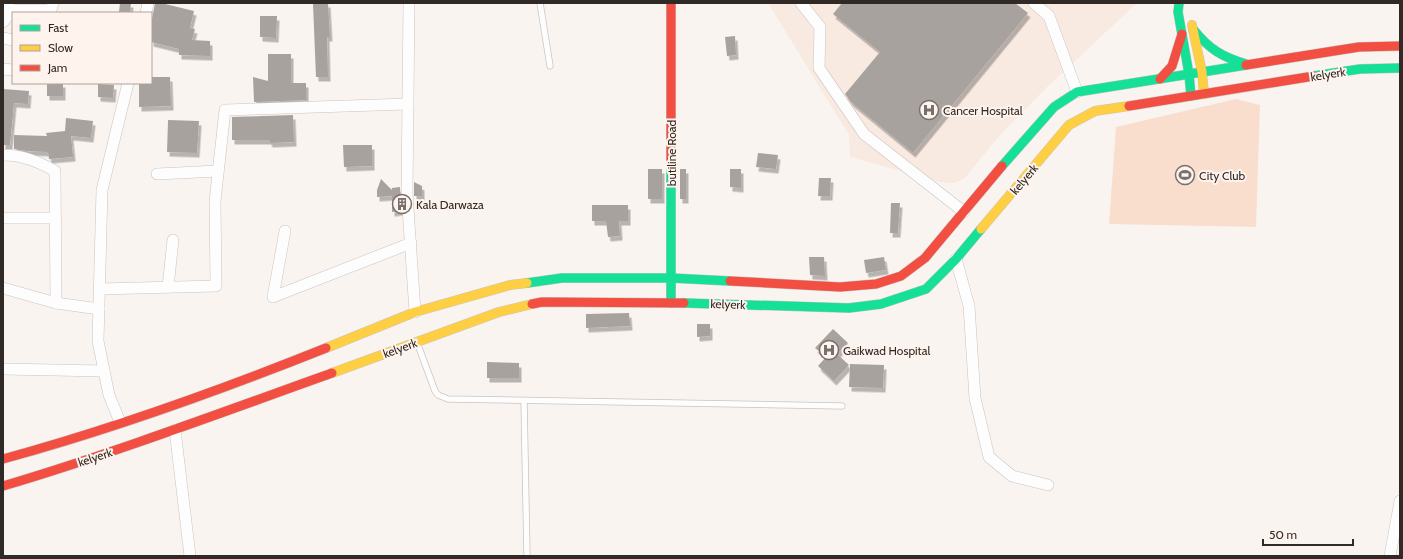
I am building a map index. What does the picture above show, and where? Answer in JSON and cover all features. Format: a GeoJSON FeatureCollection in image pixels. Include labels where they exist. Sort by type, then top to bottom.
{"type":"FeatureCollection","features":[{"type":"Feature","properties":{"kind":"main road","name":"butiline Road"},"geometry":{"type":"LineString","coordinates":[[671,3],[671,302]]}},
{"type":"Feature","properties":{"kind":"main road"},"geometry":{"type":"LineString","coordinates":[[1184,5],[1178,12],[1189,74],[1191,96]]}},
{"type":"Feature","properties":{"kind":"main road"},"geometry":{"type":"LineString","coordinates":[[1190,18],[1202,72],[1204,94]]}},
{"type":"Feature","properties":{"kind":"main road"},"geometry":{"type":"LineString","coordinates":[[1193,29],[1202,41],[1217,53],[1226,58],[1249,65]]}},
{"type":"Feature","properties":{"kind":"main road"},"geometry":{"type":"LineString","coordinates":[[1160,79],[1172,66],[1182,34]]}},
{"type":"Feature","properties":{"kind":"main road"},"geometry":{"type":"LineString","coordinates":[[3,459],[52,452],[120,422],[198,397],[284,365],[415,312],[510,285],[562,278],[671,278],[840,287],[876,284],[901,276],[925,258],[1022,142],[1054,107],[1077,92],[1359,47],[1383,57],[1400,46]]}},
{"type":"Feature","properties":{"kind":"main road","name":"kelyerk"},"geometry":{"type":"LineString","coordinates":[[3,486],[57,470],[175,430],[499,312],[542,302],[671,302],[850,308],[881,304],[926,289],[956,259],[1069,125],[1095,111],[1360,69],[1383,57],[1400,68]]}},
{"type":"Feature","properties":{"kind":"main road"},"geometry":{"type":"LineString","coordinates":[[52,452],[57,470]]}},
{"type":"Feature","properties":{"kind":"street"},"geometry":{"type":"LineString","coordinates":[[3,22],[8,7],[51,10],[53,3]]}},
{"type":"Feature","properties":{"kind":"street"},"geometry":{"type":"LineString","coordinates":[[409,3],[408,194],[415,312]]}},
{"type":"Feature","properties":{"kind":"street"},"geometry":{"type":"LineString","coordinates":[[801,3],[820,27],[819,68],[864,134],[964,212]]}},
{"type":"Feature","properties":{"kind":"street"},"geometry":{"type":"LineString","coordinates":[[1034,3],[1049,16],[1077,92]]}},
{"type":"Feature","properties":{"kind":"street"},"geometry":{"type":"LineString","coordinates":[[120,422],[109,395],[98,341],[102,190],[128,84]]}},
{"type":"Feature","properties":{"kind":"street"},"geometry":{"type":"LineString","coordinates":[[100,289],[216,286],[215,201],[225,110],[408,104]]}},
{"type":"Feature","properties":{"kind":"street"},"geometry":{"type":"LineString","coordinates":[[3,155],[16,155],[39,162],[55,171],[56,303]]}},
{"type":"Feature","properties":{"kind":"street"},"geometry":{"type":"LineString","coordinates":[[157,174],[218,171]]}},
{"type":"Feature","properties":{"kind":"street"},"geometry":{"type":"LineString","coordinates":[[3,218],[56,218]]}},
{"type":"Feature","properties":{"kind":"street"},"geometry":{"type":"LineString","coordinates":[[285,231],[273,297],[411,243]]}},
{"type":"Feature","properties":{"kind":"street"},"geometry":{"type":"LineString","coordinates":[[168,287],[173,240]]}},
{"type":"Feature","properties":{"kind":"street"},"geometry":{"type":"LineString","coordinates":[[956,259],[969,306],[975,398],[988,457],[1012,476],[1048,486]]}},
{"type":"Feature","properties":{"kind":"street"},"geometry":{"type":"LineString","coordinates":[[3,288],[56,303],[99,309]]}},
{"type":"Feature","properties":{"kind":"street"},"geometry":{"type":"LineString","coordinates":[[3,369],[104,371]]}},
{"type":"Feature","properties":{"kind":"street"},"geometry":{"type":"LineString","coordinates":[[175,430],[190,556]]}},
{"type":"Feature","properties":{"kind":"street"},"geometry":{"type":"LineString","coordinates":[[1390,556],[1400,501]]}},
{"type":"Feature","properties":{"kind":"lane"},"geometry":{"type":"LineString","coordinates":[[540,3],[550,66]]}},
{"type":"Feature","properties":{"kind":"lane"},"geometry":{"type":"LineString","coordinates":[[417,342],[435,390],[438,395],[442,397],[456,399],[524,401],[842,406]]}},
{"type":"Feature","properties":{"kind":"lane"},"geometry":{"type":"LineString","coordinates":[[524,401],[527,556]]}},
{"type":"Feature","properties":{"kind":"shaded area","name":"Cancer Hospital"},"geometry":{"type":"Polygon","coordinates":[[[768,3],[1137,3],[1048,86],[999,136],[965,178],[954,183],[940,182],[850,157],[849,135],[768,3]]]}},
{"type":"Feature","properties":{"kind":"shaded area","name":"City Club"},"geometry":{"type":"Polygon","coordinates":[[[1236,99],[1260,105],[1256,227],[1109,224],[1116,127],[1236,99]]]}},
{"type":"Feature","properties":{"kind":"building"},"geometry":{"type":"Polygon","coordinates":[[[120,3],[131,3],[130,12],[119,12],[120,3]]]}},
{"type":"Feature","properties":{"kind":"building"},"geometry":{"type":"Polygon","coordinates":[[[155,3],[161,3],[194,11],[190,28],[195,29],[192,40],[210,41],[210,56],[179,55],[179,49],[152,42],[152,19],[155,3]]]}},
{"type":"Feature","properties":{"kind":"building"},"geometry":{"type":"Polygon","coordinates":[[[328,3],[330,37],[327,37],[328,77],[316,77],[313,4],[328,3]]]}},
{"type":"Feature","properties":{"kind":"building","name":"Cancer Hospital"},"geometry":{"type":"Polygon","coordinates":[[[842,3],[1015,3],[1028,13],[913,153],[851,102],[845,94],[880,52],[833,14],[842,3]]]}},
{"type":"Feature","properties":{"kind":"building"},"geometry":{"type":"Polygon","coordinates":[[[260,16],[277,16],[276,38],[260,37],[260,16]]]}},
{"type":"Feature","properties":{"kind":"building"},"geometry":{"type":"Polygon","coordinates":[[[735,36],[736,55],[727,56],[725,37],[735,36]]]}},
{"type":"Feature","properties":{"kind":"building"},"geometry":{"type":"Polygon","coordinates":[[[268,54],[291,54],[291,83],[306,83],[306,100],[254,102],[253,77],[268,81],[268,54]]]}},
{"type":"Feature","properties":{"kind":"building"},"geometry":{"type":"Polygon","coordinates":[[[152,77],[170,77],[171,106],[139,107],[139,84],[152,84],[152,77]]]}},
{"type":"Feature","properties":{"kind":"building"},"geometry":{"type":"Polygon","coordinates":[[[47,84],[63,84],[63,96],[47,96],[47,84]]]}},
{"type":"Feature","properties":{"kind":"building"},"geometry":{"type":"Polygon","coordinates":[[[98,84],[114,85],[113,98],[98,97],[98,84]]]}},
{"type":"Feature","properties":{"kind":"building"},"geometry":{"type":"Polygon","coordinates":[[[3,89],[29,91],[28,104],[14,103],[10,145],[3,145],[3,89]]]}},
{"type":"Feature","properties":{"kind":"building"},"geometry":{"type":"Polygon","coordinates":[[[293,115],[294,142],[270,143],[269,140],[232,140],[232,117],[293,115]]]}},
{"type":"Feature","properties":{"kind":"building"},"geometry":{"type":"Polygon","coordinates":[[[66,118],[93,121],[91,138],[71,136],[73,157],[49,159],[48,152],[14,149],[14,135],[47,136],[46,133],[65,131],[66,118]]]}},
{"type":"Feature","properties":{"kind":"building"},"geometry":{"type":"Polygon","coordinates":[[[168,120],[199,121],[197,153],[167,152],[168,120]]]}},
{"type":"Feature","properties":{"kind":"building"},"geometry":{"type":"Polygon","coordinates":[[[343,145],[372,145],[372,166],[344,167],[343,145]]]}},
{"type":"Feature","properties":{"kind":"building"},"geometry":{"type":"Polygon","coordinates":[[[758,153],[778,155],[776,169],[756,167],[758,153]]]}},
{"type":"Feature","properties":{"kind":"building"},"geometry":{"type":"Polygon","coordinates":[[[648,169],[662,169],[662,199],[648,199],[648,169]]]}},
{"type":"Feature","properties":{"kind":"building"},"geometry":{"type":"Polygon","coordinates":[[[680,169],[686,169],[686,199],[680,199],[680,169]]]}},
{"type":"Feature","properties":{"kind":"building"},"geometry":{"type":"Polygon","coordinates":[[[730,169],[741,169],[741,188],[730,187],[730,169]]]}},
{"type":"Feature","properties":{"kind":"building"},"geometry":{"type":"Polygon","coordinates":[[[819,178],[831,178],[830,196],[818,196],[819,178]]]}},
{"type":"Feature","properties":{"kind":"building"},"geometry":{"type":"Polygon","coordinates":[[[381,179],[392,190],[392,188],[400,187],[401,211],[392,212],[392,196],[377,197],[377,190],[381,179]]]}},
{"type":"Feature","properties":{"kind":"building"},"geometry":{"type":"Polygon","coordinates":[[[414,182],[422,186],[422,196],[414,196],[414,182]]]}},
{"type":"Feature","properties":{"kind":"building"},"geometry":{"type":"Polygon","coordinates":[[[891,203],[900,203],[898,233],[890,233],[891,203]]]}},
{"type":"Feature","properties":{"kind":"building"},"geometry":{"type":"Polygon","coordinates":[[[592,205],[628,205],[628,221],[619,221],[620,236],[608,237],[606,221],[592,221],[592,205]]]}},
{"type":"Feature","properties":{"kind":"building"},"geometry":{"type":"Polygon","coordinates":[[[809,257],[824,257],[825,276],[810,275],[809,257]]]}},
{"type":"Feature","properties":{"kind":"building"},"geometry":{"type":"Polygon","coordinates":[[[884,257],[886,270],[866,273],[864,260],[884,257]]]}},
{"type":"Feature","properties":{"kind":"building"},"geometry":{"type":"Polygon","coordinates":[[[629,313],[630,326],[586,328],[586,314],[629,313]]]}},
{"type":"Feature","properties":{"kind":"building"},"geometry":{"type":"Polygon","coordinates":[[[697,324],[710,324],[710,336],[697,337],[697,324]]]}},
{"type":"Feature","properties":{"kind":"building"},"geometry":{"type":"Polygon","coordinates":[[[833,329],[848,343],[837,354],[849,365],[834,381],[818,366],[826,357],[815,348],[833,329]]]}},
{"type":"Feature","properties":{"kind":"building"},"geometry":{"type":"Polygon","coordinates":[[[487,362],[519,363],[519,378],[487,378],[487,362]]]}},
{"type":"Feature","properties":{"kind":"building"},"geometry":{"type":"Polygon","coordinates":[[[850,364],[884,365],[883,388],[849,387],[850,364]]]}},
{"type":"Feature","properties":{"kind":"traffic: fast"},"geometry":{"type":"LineString","coordinates":[[1179,3],[1178,12],[1189,74],[1191,96]]}},
{"type":"Feature","properties":{"kind":"traffic: fast"},"geometry":{"type":"LineString","coordinates":[[1193,29],[1210,47],[1216,51],[1246,64]]}},
{"type":"Feature","properties":{"kind":"traffic: fast"},"geometry":{"type":"LineString","coordinates":[[1002,166],[1054,107],[1077,92],[1246,65]]}},
{"type":"Feature","properties":{"kind":"traffic: fast"},"geometry":{"type":"LineString","coordinates":[[1314,76],[1360,69],[1400,68]]}},
{"type":"Feature","properties":{"kind":"traffic: fast"},"geometry":{"type":"LineString","coordinates":[[671,165],[671,303]]}},
{"type":"Feature","properties":{"kind":"traffic: fast"},"geometry":{"type":"LineString","coordinates":[[684,303],[849,308],[881,304],[926,289],[956,259],[981,229]]}},
{"type":"Feature","properties":{"kind":"traffic: fast"},"geometry":{"type":"LineString","coordinates":[[527,283],[562,278],[671,278],[730,281]]}},
{"type":"Feature","properties":{"kind":"traffic: slow"},"geometry":{"type":"LineString","coordinates":[[1192,25],[1202,72],[1204,94]]}},
{"type":"Feature","properties":{"kind":"traffic: slow"},"geometry":{"type":"LineString","coordinates":[[981,229],[1069,125],[1095,111],[1129,106]]}},
{"type":"Feature","properties":{"kind":"traffic: slow"},"geometry":{"type":"LineString","coordinates":[[326,348],[415,312],[510,285],[527,283]]}},
{"type":"Feature","properties":{"kind":"traffic: slow"},"geometry":{"type":"LineString","coordinates":[[332,373],[499,312],[532,304]]}},
{"type":"Feature","properties":{"kind":"traffic: jam"},"geometry":{"type":"LineString","coordinates":[[671,3],[671,165]]}},
{"type":"Feature","properties":{"kind":"traffic: jam"},"geometry":{"type":"LineString","coordinates":[[1160,79],[1172,66],[1182,34]]}},
{"type":"Feature","properties":{"kind":"traffic: jam"},"geometry":{"type":"LineString","coordinates":[[1246,65],[1359,47],[1400,46]]}},
{"type":"Feature","properties":{"kind":"traffic: jam"},"geometry":{"type":"LineString","coordinates":[[1129,106],[1314,76]]}},
{"type":"Feature","properties":{"kind":"traffic: jam"},"geometry":{"type":"LineString","coordinates":[[730,281],[840,287],[876,284],[901,276],[925,258],[1002,166]]}},
{"type":"Feature","properties":{"kind":"traffic: jam"},"geometry":{"type":"LineString","coordinates":[[532,304],[542,302],[684,303]]}},
{"type":"Feature","properties":{"kind":"traffic: jam"},"geometry":{"type":"LineString","coordinates":[[3,459],[126,422],[247,379],[326,348]]}},
{"type":"Feature","properties":{"kind":"traffic: jam"},"geometry":{"type":"LineString","coordinates":[[3,486],[127,446],[332,373]]}},
{"type":"Feature","properties":{"kind":"place","name":"Cancer Hospital"},"geometry":{"type":"Point","coordinates":[929,110]}},
{"type":"Feature","properties":{"kind":"place","name":"City Club"},"geometry":{"type":"Point","coordinates":[1185,175]}},
{"type":"Feature","properties":{"kind":"place","name":"Kala Darwaza"},"geometry":{"type":"Point","coordinates":[402,204]}},
{"type":"Feature","properties":{"kind":"place","name":"Gaikwad Hospital"},"geometry":{"type":"Point","coordinates":[829,350]}}]}
